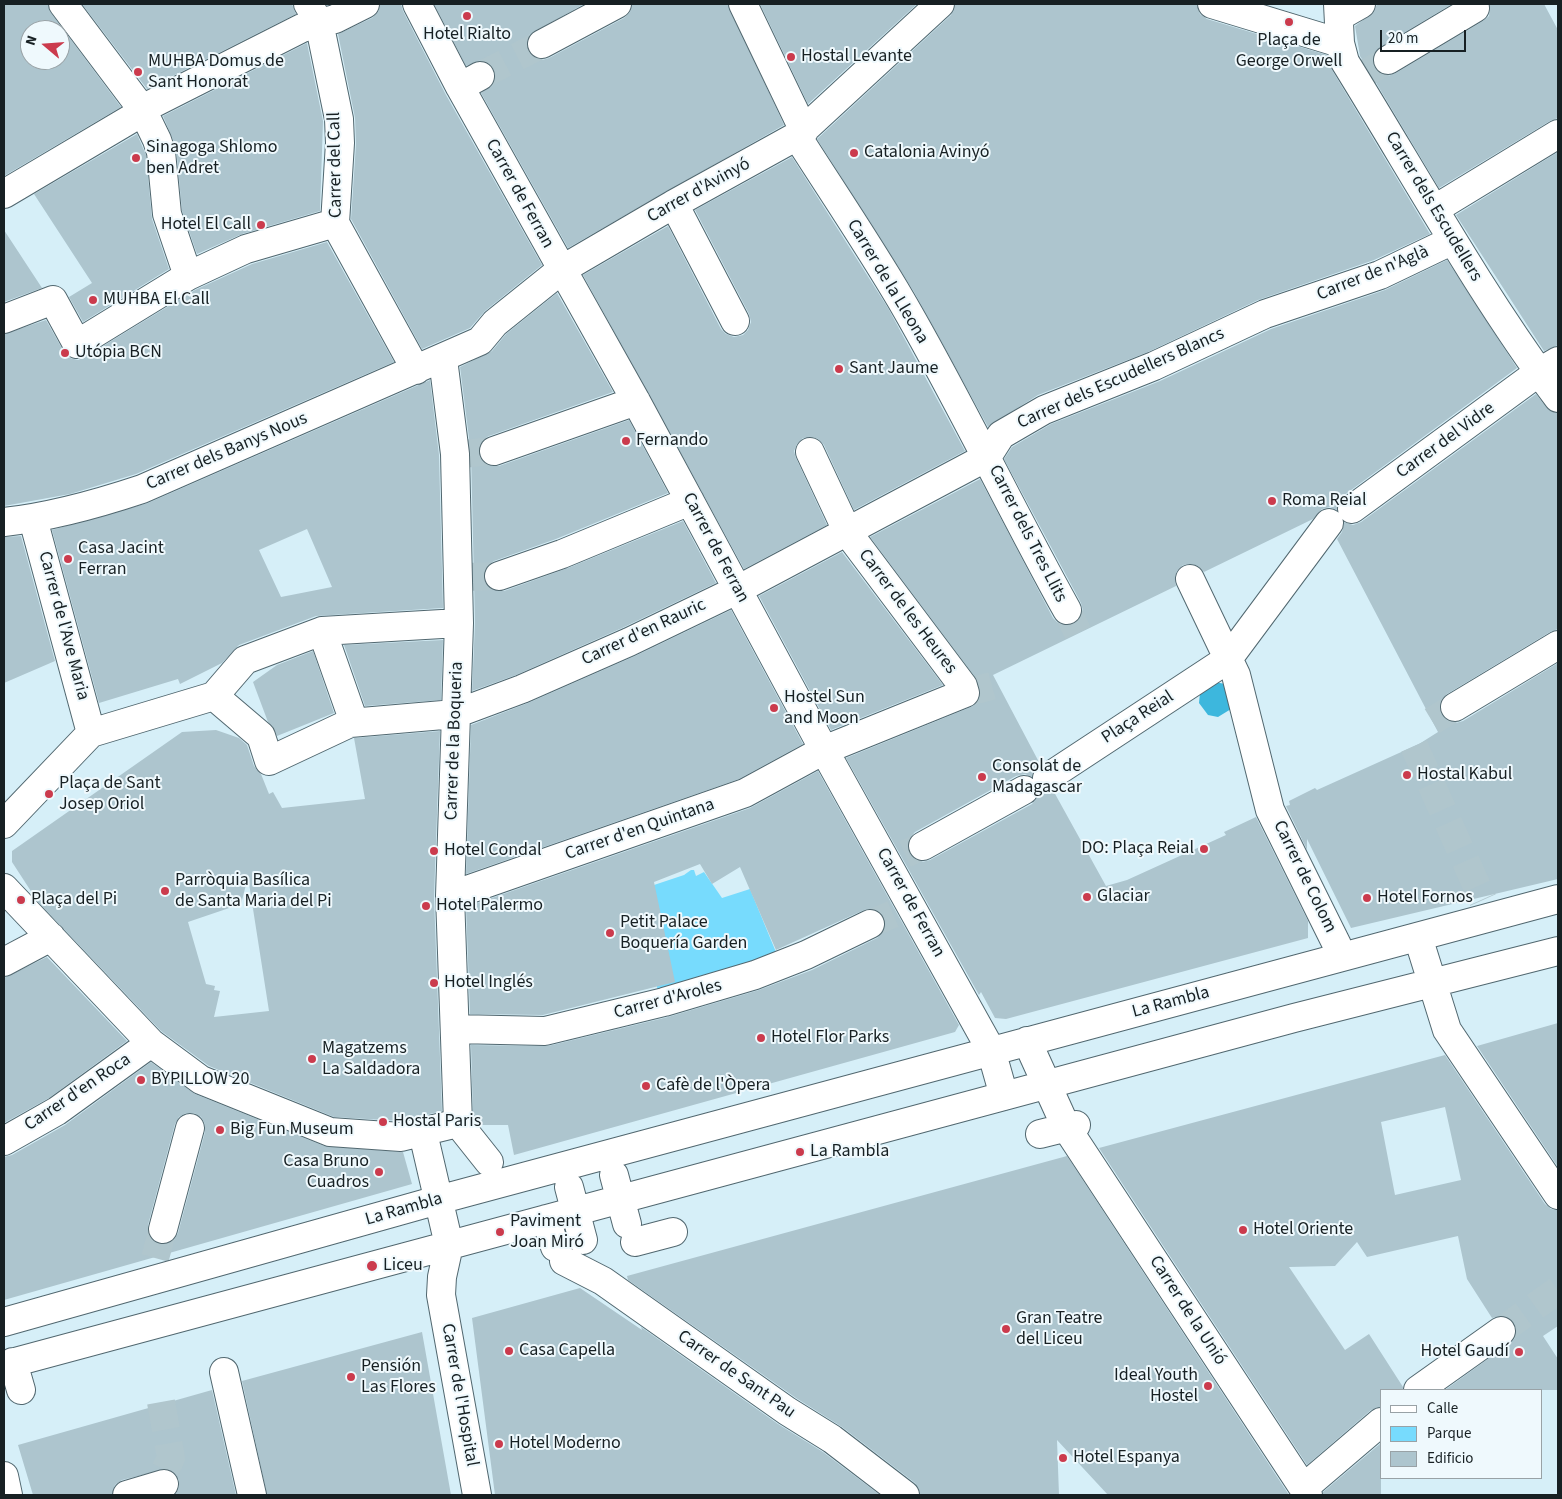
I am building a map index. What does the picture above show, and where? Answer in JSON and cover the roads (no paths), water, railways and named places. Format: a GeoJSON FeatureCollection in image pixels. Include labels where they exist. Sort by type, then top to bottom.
{"type":"FeatureCollection","features":[{"type":"Feature","properties":{"kind":"street"},"geometry":{"type":"LineString","coordinates":[[63,4],[142,109],[161,152],[167,214],[188,276]]}},
{"type":"Feature","properties":{"kind":"street"},"geometry":{"type":"LineString","coordinates":[[4,194],[134,116],[142,109],[302,28],[314,13],[335,19],[365,4]]}},
{"type":"Feature","properties":{"kind":"street","name":"Carrer de Ferran"},"geometry":{"type":"LineString","coordinates":[[417,4],[470,82],[561,270],[636,401],[824,750],[905,854],[890,914],[991,1050],[1004,1096]]}},
{"type":"Feature","properties":{"kind":"street"},"geometry":{"type":"LineString","coordinates":[[542,44],[617,4]]}},
{"type":"Feature","properties":{"kind":"street","name":"Carrer de la Lleona"},"geometry":{"type":"LineString","coordinates":[[743,4],[801,134],[900,300],[987,457]]}},
{"type":"Feature","properties":{"kind":"street","name":"Carrer d'Avinyó"},"geometry":{"type":"LineString","coordinates":[[443,359],[480,341],[495,323],[561,270],[674,204],[801,134],[940,4]]}},
{"type":"Feature","properties":{"kind":"street"},"geometry":{"type":"LineString","coordinates":[[1212,4],[1345,17]]}},
{"type":"Feature","properties":{"kind":"street"},"geometry":{"type":"LineString","coordinates":[[1388,60],[1475,8],[1473,4]]}},
{"type":"Feature","properties":{"kind":"street","name":"Carrer del Call"},"geometry":{"type":"LineString","coordinates":[[314,13],[339,119],[340,143],[335,223],[416,370]]}},
{"type":"Feature","properties":{"kind":"street","name":"Carrer dels Escudellers"},"geometry":{"type":"LineString","coordinates":[[1345,17],[1345,62],[1359,76],[1435,208],[1451,241],[1549,367],[1558,398]]}},
{"type":"Feature","properties":{"kind":"street"},"geometry":{"type":"LineString","coordinates":[[1435,208],[1558,134]]}},
{"type":"Feature","properties":{"kind":"street"},"geometry":{"type":"LineString","coordinates":[[674,204],[735,321]]}},
{"type":"Feature","properties":{"kind":"street"},"geometry":{"type":"LineString","coordinates":[[4,319],[53,300],[77,344],[188,276],[246,249],[335,223]]}},
{"type":"Feature","properties":{"kind":"street","name":"Carrer de n'Aglà"},"geometry":{"type":"LineString","coordinates":[[1265,314],[1355,285],[1451,241]]}},
{"type":"Feature","properties":{"kind":"street","name":"Carrer dels Escudellers Blancs"},"geometry":{"type":"LineString","coordinates":[[987,457],[1001,435],[1044,410],[1154,366],[1265,314]]}},
{"type":"Feature","properties":{"kind":"street","name":"Carrer dels Banys Nous"},"geometry":{"type":"LineString","coordinates":[[4,522],[33,519],[103,502],[142,489],[443,359]]}},
{"type":"Feature","properties":{"kind":"street","name":"Carrer de la Boqueria"},"geometry":{"type":"LineString","coordinates":[[443,359],[458,454],[460,577],[450,896],[458,1123]]}},
{"type":"Feature","properties":{"kind":"street","name":"Carrer del Vidre"},"geometry":{"type":"LineString","coordinates":[[1352,509],[1549,367]]}},
{"type":"Feature","properties":{"kind":"street"},"geometry":{"type":"LineString","coordinates":[[494,451],[636,401]]}},
{"type":"Feature","properties":{"kind":"street","name":"Carrer de les Heures"},"geometry":{"type":"LineString","coordinates":[[810,452],[848,533],[963,686],[965,693],[824,750]]}},
{"type":"Feature","properties":{"kind":"street","name":"Carrer d'en Rauric"},"geometry":{"type":"LineString","coordinates":[[352,722],[455,714],[522,689],[628,642],[737,590],[848,533],[987,457]]}},
{"type":"Feature","properties":{"kind":"street","name":"Carrer dels Tres Llits"},"geometry":{"type":"LineString","coordinates":[[987,457],[1024,534],[1067,610]]}},
{"type":"Feature","properties":{"kind":"street"},"geometry":{"type":"LineString","coordinates":[[499,576],[562,554],[690,501]]}},
{"type":"Feature","properties":{"kind":"street","name":"Carrer de l'Ave Maria"},"geometry":{"type":"LineString","coordinates":[[33,519],[91,733]]}},
{"type":"Feature","properties":{"kind":"street","name":"Plaça Reial"},"geometry":{"type":"LineString","coordinates":[[905,854],[1035,784],[1228,658],[1329,523]]}},
{"type":"Feature","properties":{"kind":"street"},"geometry":{"type":"LineString","coordinates":[[1190,579],[1228,658]]}},
{"type":"Feature","properties":{"kind":"street"},"geometry":{"type":"LineString","coordinates":[[5,821],[91,733],[214,696],[245,660],[322,631],[459,623]]}},
{"type":"Feature","properties":{"kind":"street"},"geometry":{"type":"LineString","coordinates":[[214,696],[261,736],[269,762],[352,722],[322,631]]}},
{"type":"Feature","properties":{"kind":"street"},"geometry":{"type":"LineString","coordinates":[[1455,707],[1558,645]]}},
{"type":"Feature","properties":{"kind":"street","name":"Carrer de Colom"},"geometry":{"type":"LineString","coordinates":[[1228,658],[1236,675],[1270,810],[1337,944]]}},
{"type":"Feature","properties":{"kind":"street","name":"Carrer d'en Quintana"},"geometry":{"type":"LineString","coordinates":[[450,896],[744,793],[824,750]]}},
{"type":"Feature","properties":{"kind":"street"},"geometry":{"type":"LineString","coordinates":[[4,888],[151,1044],[201,1080],[330,1132],[412,1135],[458,1123],[489,1162]]}},
{"type":"Feature","properties":{"kind":"street","name":"La Rambla"},"geometry":{"type":"LineString","coordinates":[[11,1324],[436,1194],[1027,1041],[1558,899]]}},
{"type":"Feature","properties":{"kind":"street","name":"Carrer d'Aroles"},"geometry":{"type":"LineString","coordinates":[[456,1029],[545,1031],[664,1002],[755,975],[806,955],[890,914]]}},
{"type":"Feature","properties":{"kind":"street"},"geometry":{"type":"LineString","coordinates":[[4,962],[51,937]]}},
{"type":"Feature","properties":{"kind":"street"},"geometry":{"type":"LineString","coordinates":[[1418,937],[1447,1030],[1558,1194]]}},
{"type":"Feature","properties":{"kind":"street"},"geometry":{"type":"LineString","coordinates":[[624,1210],[1004,1096],[1558,950]]}},
{"type":"Feature","properties":{"kind":"street","name":"Carrer de la Unió"},"geometry":{"type":"LineString","coordinates":[[1027,1041],[1047,1085],[1071,1126],[1310,1488]]}},
{"type":"Feature","properties":{"kind":"street","name":"Carrer d'en Roca"},"geometry":{"type":"LineString","coordinates":[[4,1142],[57,1111],[151,1044]]}},
{"type":"Feature","properties":{"kind":"street"},"geometry":{"type":"LineString","coordinates":[[1040,1134],[1071,1126]]}},
{"type":"Feature","properties":{"kind":"street"},"geometry":{"type":"LineString","coordinates":[[163,1229],[190,1128]]}},
{"type":"Feature","properties":{"kind":"street"},"geometry":{"type":"LineString","coordinates":[[412,1135],[436,1194]]}},
{"type":"Feature","properties":{"kind":"street","name":"La Rambla"},"geometry":{"type":"LineString","coordinates":[[436,1194],[449,1245],[441,1286]]}},
{"type":"Feature","properties":{"kind":"street"},"geometry":{"type":"LineString","coordinates":[[572,1199],[582,1240]]}},
{"type":"Feature","properties":{"kind":"street"},"geometry":{"type":"LineString","coordinates":[[14,1362],[546,1219],[572,1199],[624,1210],[673,1232]]}},
{"type":"Feature","properties":{"kind":"street","name":"Carrer de Sant Pau"},"geometry":{"type":"LineString","coordinates":[[546,1219],[559,1254],[628,1299],[787,1411],[832,1439],[905,1495]]}},
{"type":"Feature","properties":{"kind":"street","name":"Carrer de l'Hospital"},"geometry":{"type":"LineString","coordinates":[[441,1286],[477,1495]]}},
{"type":"Feature","properties":{"kind":"street"},"geometry":{"type":"LineString","coordinates":[[11,1324],[14,1362],[21,1390]]}},
{"type":"Feature","properties":{"kind":"street"},"geometry":{"type":"LineString","coordinates":[[1419,1389],[1501,1331]]}},
{"type":"Feature","properties":{"kind":"street"},"geometry":{"type":"LineString","coordinates":[[224,1372],[252,1495]]}},
{"type":"Feature","properties":{"kind":"street"},"geometry":{"type":"LineString","coordinates":[[1310,1488],[1380,1423]]}},
{"type":"Feature","properties":{"kind":"street"},"geometry":{"type":"LineString","coordinates":[[4,1476],[8,1495]]}},
{"type":"Feature","properties":{"kind":"street"},"geometry":{"type":"LineString","coordinates":[[127,1495],[164,1486]]}},
{"type":"Feature","properties":{"kind":"tunnel"},"geometry":{"type":"LineString","coordinates":[[480,76],[542,44]]}},
{"type":"Feature","properties":{"kind":"tunnel"},"geometry":{"type":"LineString","coordinates":[[1364,74],[1388,60]]}},
{"type":"Feature","properties":{"kind":"tunnel"},"geometry":{"type":"LineString","coordinates":[[462,454],[494,451]]}},
{"type":"Feature","properties":{"kind":"tunnel"},"geometry":{"type":"LineString","coordinates":[[464,577],[499,576]]}},
{"type":"Feature","properties":{"kind":"tunnel"},"geometry":{"type":"LineString","coordinates":[[1067,610],[1078,633]]}},
{"type":"Feature","properties":{"kind":"tunnel"},"geometry":{"type":"LineString","coordinates":[[965,693],[998,684]]}},
{"type":"Feature","properties":{"kind":"tunnel"},"geometry":{"type":"LineString","coordinates":[[1432,721],[1455,707]]}},
{"type":"Feature","properties":{"kind":"tunnel"},"geometry":{"type":"LineString","coordinates":[[1414,746],[1483,900]]}},
{"type":"Feature","properties":{"kind":"tunnel"},"geometry":{"type":"LineString","coordinates":[[905,854],[923,846]]}},
{"type":"Feature","properties":{"kind":"tunnel"},"geometry":{"type":"LineString","coordinates":[[870,924],[893,914]]}},
{"type":"Feature","properties":{"kind":"tunnel"},"geometry":{"type":"LineString","coordinates":[[155,1258],[163,1229]]}},
{"type":"Feature","properties":{"kind":"tunnel"},"geometry":{"type":"LineString","coordinates":[[1501,1331],[1558,1290]]}},
{"type":"Feature","properties":{"kind":"tunnel"},"geometry":{"type":"LineString","coordinates":[[161,1402],[171,1458],[162,1477]]}},
{"type":"Feature","properties":{"kind":"place","name":"Hotel Rialto"},"geometry":{"type":"Point","coordinates":[467,16]}},
{"type":"Feature","properties":{"kind":"place","name":"Plaça de George Orwell"},"geometry":{"type":"Point","coordinates":[1289,22]}},
{"type":"Feature","properties":{"kind":"place","name":"Hostal Levante"},"geometry":{"type":"Point","coordinates":[791,57]}},
{"type":"Feature","properties":{"kind":"place","name":"MUHBA Domus de Sant Honorat"},"geometry":{"type":"Point","coordinates":[138,72]}},
{"type":"Feature","properties":{"kind":"place","name":"Catalonia Avinyó"},"geometry":{"type":"Point","coordinates":[854,153]}},
{"type":"Feature","properties":{"kind":"place","name":"Sinagoga Shlomo ben Adret"},"geometry":{"type":"Point","coordinates":[136,158]}},
{"type":"Feature","properties":{"kind":"place","name":"Hotel El Call"},"geometry":{"type":"Point","coordinates":[261,225]}},
{"type":"Feature","properties":{"kind":"place","name":"MUHBA El Call"},"geometry":{"type":"Point","coordinates":[93,300]}},
{"type":"Feature","properties":{"kind":"place","name":"Utópia BCN"},"geometry":{"type":"Point","coordinates":[65,353]}},
{"type":"Feature","properties":{"kind":"place","name":"Sant Jaume"},"geometry":{"type":"Point","coordinates":[839,369]}},
{"type":"Feature","properties":{"kind":"place","name":"Fernando"},"geometry":{"type":"Point","coordinates":[626,441]}},
{"type":"Feature","properties":{"kind":"place","name":"Roma Reial"},"geometry":{"type":"Point","coordinates":[1272,501]}},
{"type":"Feature","properties":{"kind":"place","name":"Casa Jacint Ferran"},"geometry":{"type":"Point","coordinates":[68,559]}},
{"type":"Feature","properties":{"kind":"place","name":"Hostel Sun and Moon"},"geometry":{"type":"Point","coordinates":[774,708]}},
{"type":"Feature","properties":{"kind":"place","name":"Hostal Kabul"},"geometry":{"type":"Point","coordinates":[1407,775]}},
{"type":"Feature","properties":{"kind":"place","name":"Consolat de Madagascar"},"geometry":{"type":"Point","coordinates":[982,777]}},
{"type":"Feature","properties":{"kind":"place","name":"Plaça de Sant Josep Oriol"},"geometry":{"type":"Point","coordinates":[49,794]}},
{"type":"Feature","properties":{"kind":"place","name":"DO: Plaça Reial"},"geometry":{"type":"Point","coordinates":[1204,849]}},
{"type":"Feature","properties":{"kind":"place","name":"Hotel Condal"},"geometry":{"type":"Point","coordinates":[434,851]}},
{"type":"Feature","properties":{"kind":"place","name":"Parròquia Basílica de Santa Maria del Pi"},"geometry":{"type":"Point","coordinates":[165,891]}},
{"type":"Feature","properties":{"kind":"place","name":"Glaciar"},"geometry":{"type":"Point","coordinates":[1087,897]}},
{"type":"Feature","properties":{"kind":"place","name":"Hotel Fornos"},"geometry":{"type":"Point","coordinates":[1367,898]}},
{"type":"Feature","properties":{"kind":"place","name":"Plaça del Pi"},"geometry":{"type":"Point","coordinates":[21,900]}},
{"type":"Feature","properties":{"kind":"place","name":"Hotel Palermo"},"geometry":{"type":"Point","coordinates":[426,906]}},
{"type":"Feature","properties":{"kind":"place","name":"Petit Palace Boquería Garden"},"geometry":{"type":"Point","coordinates":[610,933]}},
{"type":"Feature","properties":{"kind":"place","name":"Hotel Inglés"},"geometry":{"type":"Point","coordinates":[434,983]}},
{"type":"Feature","properties":{"kind":"place","name":"Hotel Flor Parks"},"geometry":{"type":"Point","coordinates":[761,1038]}},
{"type":"Feature","properties":{"kind":"place","name":"Magatzems La Saldadora"},"geometry":{"type":"Point","coordinates":[312,1059]}},
{"type":"Feature","properties":{"kind":"place","name":"BYPILLOW 20"},"geometry":{"type":"Point","coordinates":[141,1080]}},
{"type":"Feature","properties":{"kind":"place","name":"Cafè de l'Òpera"},"geometry":{"type":"Point","coordinates":[646,1086]}},
{"type":"Feature","properties":{"kind":"place","name":"Hostal Paris"},"geometry":{"type":"Point","coordinates":[383,1122]}},
{"type":"Feature","properties":{"kind":"place","name":"Big Fun Museum"},"geometry":{"type":"Point","coordinates":[220,1130]}},
{"type":"Feature","properties":{"kind":"place","name":"La Rambla"},"geometry":{"type":"Point","coordinates":[800,1152]}},
{"type":"Feature","properties":{"kind":"place","name":"Casa Bruno Cuadros"},"geometry":{"type":"Point","coordinates":[379,1172]}},
{"type":"Feature","properties":{"kind":"place","name":"Hotel Oriente"},"geometry":{"type":"Point","coordinates":[1243,1230]}},
{"type":"Feature","properties":{"kind":"place","name":"Paviment Joan Miró"},"geometry":{"type":"Point","coordinates":[500,1232]}},
{"type":"Feature","properties":{"kind":"place","name":"Liceu"},"geometry":{"type":"Point","coordinates":[372,1266]}},
{"type":"Feature","properties":{"kind":"place","name":"Gran Teatre del Liceu"},"geometry":{"type":"Point","coordinates":[1006,1329]}},
{"type":"Feature","properties":{"kind":"place","name":"Casa Capella"},"geometry":{"type":"Point","coordinates":[509,1351]}},
{"type":"Feature","properties":{"kind":"place","name":"Hotel Gaudí"},"geometry":{"type":"Point","coordinates":[1519,1352]}},
{"type":"Feature","properties":{"kind":"place","name":"Pensión Las Flores"},"geometry":{"type":"Point","coordinates":[351,1377]}},
{"type":"Feature","properties":{"kind":"place","name":"Ideal Youth Hostel"},"geometry":{"type":"Point","coordinates":[1208,1386]}},
{"type":"Feature","properties":{"kind":"place","name":"Hotel Moderno"},"geometry":{"type":"Point","coordinates":[499,1444]}},
{"type":"Feature","properties":{"kind":"place","name":"Hotel Espanya"},"geometry":{"type":"Point","coordinates":[1063,1458]}}]}
